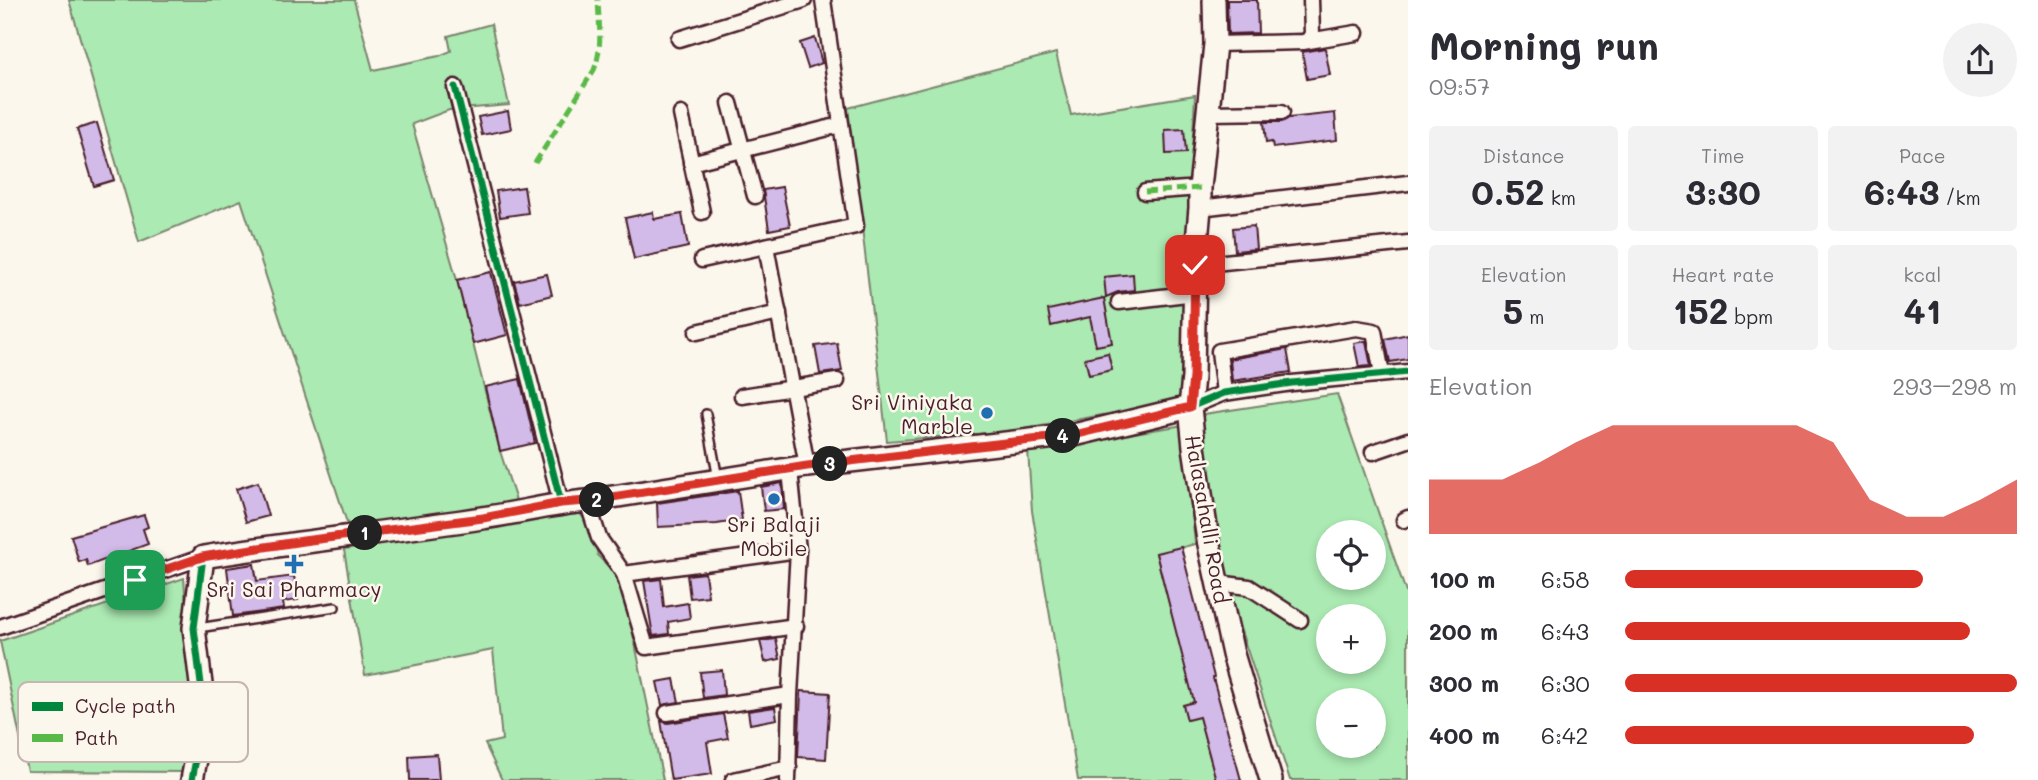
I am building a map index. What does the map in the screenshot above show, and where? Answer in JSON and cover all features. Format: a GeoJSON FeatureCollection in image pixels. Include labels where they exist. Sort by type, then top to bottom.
{"type":"FeatureCollection","features":[{"type":"Feature","properties":{"kind":"street"},"geometry":{"type":"LineString","coordinates":[[679,39],[804,0]]}},
{"type":"Feature","properties":{"kind":"street"},"geometry":{"type":"LineString","coordinates":[[702,260],[856,226],[823,0]]}},
{"type":"Feature","properties":{"kind":"street","name":"Halasahalli Road"},"geometry":{"type":"LineString","coordinates":[[1214,0],[1215,44],[1195,265],[1190,407],[1208,540],[1233,654],[1271,780]]}},
{"type":"Feature","properties":{"kind":"street"},"geometry":{"type":"LineString","coordinates":[[1309,39],[1312,34],[1311,0]]}},
{"type":"Feature","properties":{"kind":"street"},"geometry":{"type":"LineString","coordinates":[[1215,44],[1303,42],[1356,33]]}},
{"type":"Feature","properties":{"kind":"street"},"geometry":{"type":"LineString","coordinates":[[456,87],[561,503]]}},
{"type":"Feature","properties":{"kind":"street"},"geometry":{"type":"LineString","coordinates":[[730,103],[755,196]]}},
{"type":"Feature","properties":{"kind":"street"},"geometry":{"type":"LineString","coordinates":[[1207,113],[1282,112]]}},
{"type":"Feature","properties":{"kind":"street"},"geometry":{"type":"LineString","coordinates":[[681,114],[702,212]]}},
{"type":"Feature","properties":{"kind":"street"},"geometry":{"type":"LineString","coordinates":[[691,163],[840,125]]}},
{"type":"Feature","properties":{"kind":"street"},"geometry":{"type":"LineString","coordinates":[[1145,192],[1200,198],[1408,183]]}},
{"type":"Feature","properties":{"kind":"street"},"geometry":{"type":"LineString","coordinates":[[1195,265],[1408,243]]}},
{"type":"Feature","properties":{"kind":"street"},"geometry":{"type":"LineString","coordinates":[[733,780],[789,774],[790,695],[796,626],[798,468],[792,387],[766,246]]}},
{"type":"Feature","properties":{"kind":"street"},"geometry":{"type":"LineString","coordinates":[[1119,302],[1195,293]]}},
{"type":"Feature","properties":{"kind":"street"},"geometry":{"type":"LineString","coordinates":[[697,332],[779,313]]}},
{"type":"Feature","properties":{"kind":"street"},"geometry":{"type":"LineString","coordinates":[[1224,393],[1219,351],[1356,328],[1374,331],[1382,374]]}},
{"type":"Feature","properties":{"kind":"street"},"geometry":{"type":"LineString","coordinates":[[0,627],[202,557],[483,518],[561,503],[798,468],[1074,435],[1190,407],[1224,393],[1292,383],[1408,373]]}},
{"type":"Feature","properties":{"kind":"street"},"geometry":{"type":"LineString","coordinates":[[742,396],[837,381]]}},
{"type":"Feature","properties":{"kind":"street"},"geometry":{"type":"LineString","coordinates":[[1373,452],[1408,440]]}},
{"type":"Feature","properties":{"kind":"street"},"geometry":{"type":"LineString","coordinates":[[587,501],[599,538],[624,575],[646,647],[796,626]]}},
{"type":"Feature","properties":{"kind":"street"},"geometry":{"type":"LineString","coordinates":[[624,575],[798,550]]}},
{"type":"Feature","properties":{"kind":"street"},"geometry":{"type":"LineString","coordinates":[[201,682],[194,628],[202,557]]}},
{"type":"Feature","properties":{"kind":"street"},"geometry":{"type":"LineString","coordinates":[[1218,583],[1249,587],[1300,620]]}},
{"type":"Feature","properties":{"kind":"street"},"geometry":{"type":"LineString","coordinates":[[667,713],[790,695]]}},
{"type":"Feature","properties":{"kind":"street"},"geometry":{"type":"LineString","coordinates":[[192,780],[195,762]]}},
{"type":"Feature","properties":{"kind":"lane"},"geometry":{"type":"LineString","coordinates":[[706,414],[718,481]]}},
{"type":"Feature","properties":{"kind":"lane"},"geometry":{"type":"LineString","coordinates":[[194,628],[335,607]]}},
{"type":"Feature","properties":{"kind":"green space"},"geometry":{"type":"Polygon","coordinates":[[[69,0],[354,0],[373,70],[439,56],[451,51],[448,36],[491,24],[509,105],[449,110],[412,124],[457,280],[500,451],[517,504],[348,526],[241,200],[139,242],[69,0]]]}},
{"type":"Feature","properties":{"kind":"green space"},"geometry":{"type":"Polygon","coordinates":[[[1056,53],[1071,115],[1195,95],[1180,401],[1014,431],[887,441],[848,108],[1056,53]]]}},
{"type":"Feature","properties":{"kind":"green space"},"geometry":{"type":"Polygon","coordinates":[[[1337,394],[1381,520],[1316,520],[1316,590],[1386,590],[1386,535],[1408,598],[1408,780],[1290,780],[1240,628],[1211,511],[1200,427],[1204,414],[1337,394]]]}},
{"type":"Feature","properties":{"kind":"green space"},"geometry":{"type":"Polygon","coordinates":[[[1184,425],[1195,544],[1156,554],[1216,780],[1078,780],[1032,511],[1028,450],[1184,425]]]}},
{"type":"Feature","properties":{"kind":"green space"},"geometry":{"type":"Polygon","coordinates":[[[578,511],[591,527],[598,556],[622,580],[663,780],[502,780],[485,744],[502,740],[493,650],[365,675],[344,550],[578,511]]]}},
{"type":"Feature","properties":{"kind":"green space"},"geometry":{"type":"Polygon","coordinates":[[[184,578],[192,682],[18,682],[18,728],[0,641],[184,578]]]}},
{"type":"Feature","properties":{"kind":"green space"},"geometry":{"type":"Polygon","coordinates":[[[25,762],[188,762],[187,772],[27,771],[25,762]]]}},
{"type":"Feature","properties":{"kind":"building"},"geometry":{"type":"Polygon","coordinates":[[[1227,0],[1257,0],[1258,33],[1228,34],[1227,0]]]}},
{"type":"Feature","properties":{"kind":"building"},"geometry":{"type":"Polygon","coordinates":[[[815,38],[822,63],[808,68],[800,43],[815,38]]]}},
{"type":"Feature","properties":{"kind":"building"},"geometry":{"type":"Polygon","coordinates":[[[1325,48],[1330,75],[1307,79],[1302,52],[1325,48]]]}},
{"type":"Feature","properties":{"kind":"building"},"geometry":{"type":"Polygon","coordinates":[[[508,111],[511,129],[482,135],[478,117],[508,111]]]}},
{"type":"Feature","properties":{"kind":"building"},"geometry":{"type":"Polygon","coordinates":[[[1335,113],[1337,140],[1273,148],[1272,142],[1266,143],[1264,122],[1282,122],[1289,118],[1335,113]]]}},
{"type":"Feature","properties":{"kind":"building"},"geometry":{"type":"Polygon","coordinates":[[[97,123],[114,180],[94,186],[77,129],[97,123]]]}},
{"type":"Feature","properties":{"kind":"building"},"geometry":{"type":"Polygon","coordinates":[[[1184,129],[1186,153],[1166,154],[1165,130],[1184,129]]]}},
{"type":"Feature","properties":{"kind":"building"},"geometry":{"type":"Polygon","coordinates":[[[524,187],[528,213],[500,217],[496,191],[524,187]]]}},
{"type":"Feature","properties":{"kind":"building"},"geometry":{"type":"Polygon","coordinates":[[[782,187],[790,226],[769,230],[763,190],[782,187]]]}},
{"type":"Feature","properties":{"kind":"building"},"geometry":{"type":"Polygon","coordinates":[[[653,212],[654,219],[682,214],[688,247],[634,259],[625,218],[653,212]]]}},
{"type":"Feature","properties":{"kind":"building"},"geometry":{"type":"Polygon","coordinates":[[[1254,226],[1256,249],[1235,251],[1233,228],[1254,226]]]}},
{"type":"Feature","properties":{"kind":"building"},"geometry":{"type":"Polygon","coordinates":[[[491,272],[507,335],[473,344],[457,280],[491,272]]]}},
{"type":"Feature","properties":{"kind":"building"},"geometry":{"type":"Polygon","coordinates":[[[547,274],[552,295],[520,303],[514,281],[547,274]]]}},
{"type":"Feature","properties":{"kind":"building"},"geometry":{"type":"Polygon","coordinates":[[[1133,274],[1134,290],[1106,297],[1104,277],[1133,274]]]}},
{"type":"Feature","properties":{"kind":"building"},"geometry":{"type":"Polygon","coordinates":[[[1104,298],[1112,343],[1096,346],[1090,317],[1051,326],[1048,310],[1104,298]]]}},
{"type":"Feature","properties":{"kind":"building"},"geometry":{"type":"Polygon","coordinates":[[[1408,334],[1408,359],[1390,362],[1385,339],[1408,334]]]}},
{"type":"Feature","properties":{"kind":"building"},"geometry":{"type":"Polygon","coordinates":[[[1366,341],[1371,366],[1359,367],[1354,343],[1366,341]]]}},
{"type":"Feature","properties":{"kind":"building"},"geometry":{"type":"Polygon","coordinates":[[[837,343],[842,371],[820,374],[815,346],[837,343]]]}},
{"type":"Feature","properties":{"kind":"building"},"geometry":{"type":"Polygon","coordinates":[[[1287,349],[1291,372],[1232,381],[1230,359],[1287,349]]]}},
{"type":"Feature","properties":{"kind":"building"},"geometry":{"type":"Polygon","coordinates":[[[1108,353],[1112,370],[1089,375],[1085,358],[1108,353]]]}},
{"type":"Feature","properties":{"kind":"building"},"geometry":{"type":"Polygon","coordinates":[[[520,379],[535,443],[500,451],[485,387],[520,379]]]}},
{"type":"Feature","properties":{"kind":"building"},"geometry":{"type":"Polygon","coordinates":[[[258,482],[268,516],[246,522],[236,489],[258,482]]]}},
{"type":"Feature","properties":{"kind":"building"},"geometry":{"type":"Polygon","coordinates":[[[782,483],[784,509],[764,511],[761,487],[782,483]]]}},
{"type":"Feature","properties":{"kind":"building"},"geometry":{"type":"Polygon","coordinates":[[[738,491],[742,520],[658,527],[657,503],[738,491]]]}},
{"type":"Feature","properties":{"kind":"building"},"geometry":{"type":"Polygon","coordinates":[[[144,515],[148,527],[143,529],[148,544],[88,566],[86,560],[79,562],[71,536],[144,515]]]}},
{"type":"Feature","properties":{"kind":"building"},"geometry":{"type":"Polygon","coordinates":[[[1181,547],[1241,780],[1216,780],[1199,717],[1187,720],[1183,705],[1194,702],[1156,553],[1181,547]]]}},
{"type":"Feature","properties":{"kind":"building"},"geometry":{"type":"Polygon","coordinates":[[[254,564],[257,581],[294,576],[298,600],[283,602],[284,609],[233,616],[227,568],[254,564]]]}},
{"type":"Feature","properties":{"kind":"building"},"geometry":{"type":"Polygon","coordinates":[[[705,573],[708,596],[690,598],[687,575],[705,573]]]}},
{"type":"Feature","properties":{"kind":"building"},"geometry":{"type":"Polygon","coordinates":[[[661,579],[664,607],[688,603],[690,618],[668,622],[669,634],[653,636],[644,581],[661,579]]]}},
{"type":"Feature","properties":{"kind":"building"},"geometry":{"type":"Polygon","coordinates":[[[776,639],[780,659],[765,662],[760,641],[776,639]]]}},
{"type":"Feature","properties":{"kind":"building"},"geometry":{"type":"Polygon","coordinates":[[[722,670],[724,695],[703,698],[700,672],[722,670]]]}},
{"type":"Feature","properties":{"kind":"building"},"geometry":{"type":"Polygon","coordinates":[[[674,679],[679,702],[662,705],[657,682],[674,679]]]}},
{"type":"Feature","properties":{"kind":"building"},"geometry":{"type":"Polygon","coordinates":[[[801,691],[830,693],[826,759],[798,757],[801,691]]]}},
{"type":"Feature","properties":{"kind":"building"},"geometry":{"type":"Polygon","coordinates":[[[775,707],[777,719],[750,724],[748,711],[775,707]]]}},
{"type":"Feature","properties":{"kind":"building"},"geometry":{"type":"Polygon","coordinates":[[[723,714],[728,738],[707,742],[712,774],[671,780],[661,721],[668,723],[723,714]]]}},
{"type":"Feature","properties":{"kind":"building"},"geometry":{"type":"Polygon","coordinates":[[[437,754],[439,780],[410,780],[409,756],[437,754]]]}},
{"type":"Feature","properties":{"kind":"marked path"},"geometry":{"type":"LineString","coordinates":[[535,163],[594,70],[600,27],[598,0]]}},
{"type":"Feature","properties":{"kind":"marked path"},"geometry":{"type":"LineString","coordinates":[[1145,192],[1200,188]]}},
{"type":"Feature","properties":{"kind":"cycle path"},"geometry":{"type":"LineString","coordinates":[[455,87],[561,503]]}},
{"type":"Feature","properties":{"kind":"cycle path"},"geometry":{"type":"LineString","coordinates":[[201,682],[194,628],[203,557],[482,518],[807,466],[1074,435],[1190,407],[1224,393],[1292,383],[1408,372]]}},
{"type":"Feature","properties":{"kind":"cycle path"},"geometry":{"type":"LineString","coordinates":[[192,780],[195,762]]}},
{"type":"Feature","properties":{"kind":"place","name":"Sri Viniyaka Marble"},"geometry":{"type":"Point","coordinates":[987,413]}},
{"type":"Feature","properties":{"kind":"place","name":"Sri Balaji Mobile"},"geometry":{"type":"Point","coordinates":[774,499]}},
{"type":"Feature","properties":{"kind":"place","name":"Sri Sai Pharmacy"},"geometry":{"type":"Point","coordinates":[294,564]}},
{"type":"Feature","properties":{"kind":"route"},"geometry":{"type":"LineString","coordinates":[[135,580],[202,557],[483,518],[561,503],[807,466],[1074,435],[1190,407],[1195,265]]}}]}
